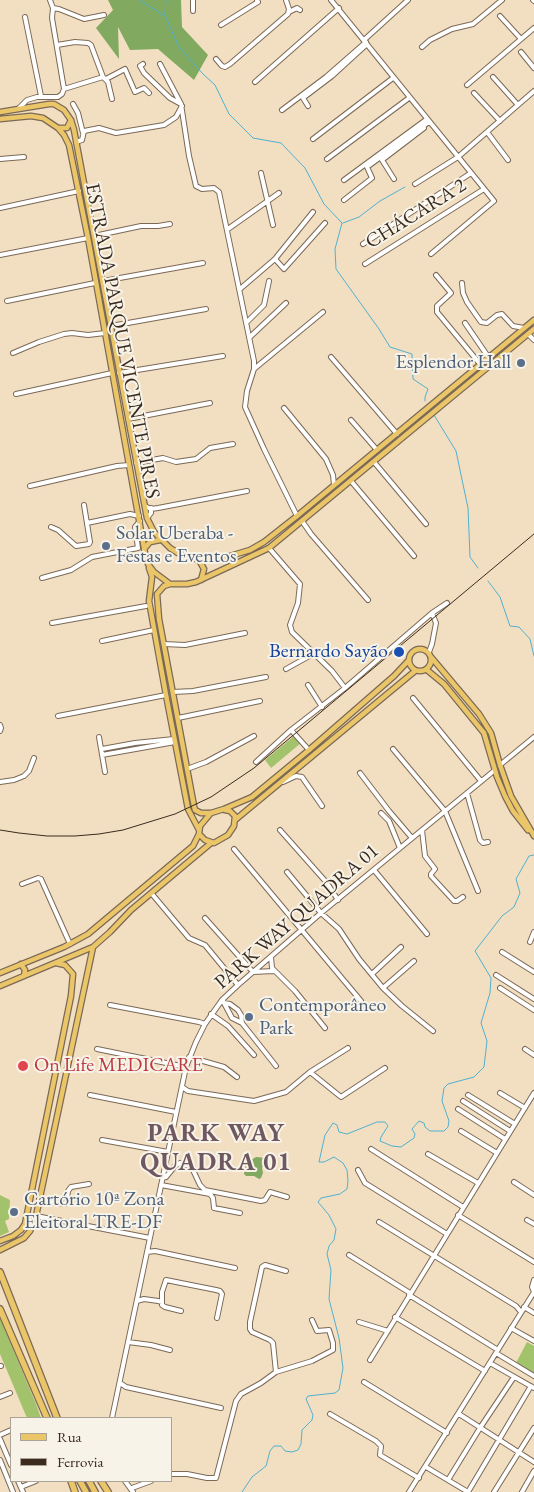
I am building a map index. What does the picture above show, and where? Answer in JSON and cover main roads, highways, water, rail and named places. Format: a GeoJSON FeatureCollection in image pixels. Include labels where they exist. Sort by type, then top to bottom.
{"type":"FeatureCollection","features":[{"type":"Feature","properties":{"kind":"highway"},"geometry":{"type":"LineString","coordinates":[[0,1272],[53,1409],[58,1417]]}},
{"type":"Feature","properties":{"kind":"highway"},"geometry":{"type":"LineString","coordinates":[[0,1309],[46,1417]]}},
{"type":"Feature","properties":{"kind":"main road"},"geometry":{"type":"LineString","coordinates":[[0,119],[22,116],[39,117],[58,128],[66,128],[71,120],[64,110],[54,104],[1,110]]}},
{"type":"Feature","properties":{"kind":"main road"},"geometry":{"type":"LineString","coordinates":[[39,105],[37,111],[39,117]]}},
{"type":"Feature","properties":{"kind":"main road","name":"ESTRADA PARQUE VICENTE PIRES"},"geometry":{"type":"LineString","coordinates":[[71,120],[147,518],[160,540],[178,553],[199,560],[220,559],[250,550],[264,542],[534,320]]}},
{"type":"Feature","properties":{"kind":"main road","name":"ESTRADA PARQUE VICENTE PIRES"},"geometry":{"type":"LineString","coordinates":[[58,128],[69,145],[79,191],[144,549],[152,577],[148,605],[188,809],[199,832]]}},
{"type":"Feature","properties":{"kind":"main road"},"geometry":{"type":"LineString","coordinates":[[409,660],[394,676],[252,797],[210,813],[201,813],[195,810],[164,644],[157,594],[164,586],[187,584],[201,580],[268,548],[534,329]]}},
{"type":"Feature","properties":{"kind":"main road"},"geometry":{"type":"LineString","coordinates":[[382,455],[380,451],[384,444]]}},
{"type":"Feature","properties":{"kind":"main road"},"geometry":{"type":"LineString","coordinates":[[366,468],[372,459],[370,456]]}},
{"type":"Feature","properties":{"kind":"main road"},"geometry":{"type":"LineString","coordinates":[[144,549],[150,542],[160,540]]}},
{"type":"Feature","properties":{"kind":"main road"},"geometry":{"type":"LineString","coordinates":[[199,560],[204,569],[201,580]]}},
{"type":"Feature","properties":{"kind":"main road"},"geometry":{"type":"LineString","coordinates":[[148,564],[160,577],[170,584]]}},
{"type":"Feature","properties":{"kind":"main road"},"geometry":{"type":"LineString","coordinates":[[430,654],[430,666],[427,670],[415,671],[410,666],[410,655],[414,651],[419,649],[430,654],[479,714],[490,732],[511,796],[534,837]]}},
{"type":"Feature","properties":{"kind":"main road"},"geometry":{"type":"LineString","coordinates":[[427,670],[444,684],[484,733],[495,770],[510,806],[534,837]]}},
{"type":"Feature","properties":{"kind":"main road"},"geometry":{"type":"LineString","coordinates":[[235,820],[415,671]]}},
{"type":"Feature","properties":{"kind":"main road"},"geometry":{"type":"LineString","coordinates":[[0,986],[93,946],[110,932],[131,910],[211,843],[220,841],[228,835],[234,826],[235,816],[230,811],[224,809]]}},
{"type":"Feature","properties":{"kind":"main road"},"geometry":{"type":"LineString","coordinates":[[0,973],[70,944],[88,934],[193,846],[203,820],[210,813]]}},
{"type":"Feature","properties":{"kind":"main road"},"geometry":{"type":"LineString","coordinates":[[199,832],[205,840],[211,843]]}},
{"type":"Feature","properties":{"kind":"main road"},"geometry":{"type":"LineString","coordinates":[[104,921],[110,932]]}},
{"type":"Feature","properties":{"kind":"main road"},"geometry":{"type":"LineString","coordinates":[[0,1250],[24,1238],[30,1231],[36,1216],[93,946]]}},
{"type":"Feature","properties":{"kind":"main road"},"geometry":{"type":"LineString","coordinates":[[30,960],[31,967],[36,971]]}},
{"type":"Feature","properties":{"kind":"main road"},"geometry":{"type":"LineString","coordinates":[[0,1241],[13,1236],[25,1224],[60,1052],[71,996],[73,974],[65,965],[56,963]]}},
{"type":"Feature","properties":{"kind":"main road"},"geometry":{"type":"LineString","coordinates":[[21,964],[25,970],[24,976]]}},
{"type":"Feature","properties":{"kind":"main road"},"geometry":{"type":"LineString","coordinates":[[71,996],[78,993],[82,997]]}},
{"type":"Feature","properties":{"kind":"main road"},"geometry":{"type":"LineString","coordinates":[[60,1052],[65,1055],[71,1052]]}},
{"type":"Feature","properties":{"kind":"main road"},"geometry":{"type":"LineString","coordinates":[[57,1063],[61,1061],[67,1066]]}},
{"type":"Feature","properties":{"kind":"main road"},"geometry":{"type":"LineString","coordinates":[[37,1163],[40,1165],[46,1164]]}},
{"type":"Feature","properties":{"kind":"main road"},"geometry":{"type":"LineString","coordinates":[[35,1171],[40,1171],[44,1175]]}},
{"type":"Feature","properties":{"kind":"main road"},"geometry":{"type":"LineString","coordinates":[[13,1236],[12,1242],[16,1243]]}},
{"type":"Feature","properties":{"kind":"waterway"},"geometry":{"type":"LineString","coordinates":[[139,0],[165,16],[179,47],[215,85],[229,114],[253,138],[281,143],[305,168],[324,204],[342,223],[335,249],[336,269],[390,347],[412,354],[413,379],[428,389],[425,401]]}},
{"type":"Feature","properties":{"kind":"waterway"},"geometry":{"type":"LineString","coordinates":[[165,14],[166,0]]}},
{"type":"Feature","properties":{"kind":"waterway"},"geometry":{"type":"LineString","coordinates":[[343,223],[359,217],[380,201],[405,187]]}},
{"type":"Feature","properties":{"kind":"waterway"},"geometry":{"type":"LineString","coordinates":[[434,415],[456,451],[468,508],[470,557],[478,568]]}},
{"type":"Feature","properties":{"kind":"waterway"},"geometry":{"type":"LineString","coordinates":[[488,581],[500,597],[510,626],[519,627],[530,639],[534,656]]}},
{"type":"Feature","properties":{"kind":"waterway"},"geometry":{"type":"LineString","coordinates":[[242,1492],[252,1477],[266,1466],[270,1451],[274,1446],[281,1446],[285,1451],[292,1452],[298,1450],[301,1444],[302,1430],[312,1420],[313,1415],[306,1399],[308,1396],[335,1393],[339,1390],[343,1368],[339,1338],[329,1299],[331,1270],[327,1254],[329,1246],[334,1240],[336,1229],[329,1215],[318,1202],[321,1198],[340,1194],[347,1189],[348,1181],[347,1170],[343,1163],[334,1157],[324,1162],[319,1162],[325,1135],[333,1123],[337,1125],[339,1132],[347,1134],[377,1122],[385,1122],[388,1126],[380,1141],[392,1146],[401,1147],[414,1138],[415,1134],[412,1129],[419,1121],[424,1123],[425,1127],[430,1131],[444,1131],[448,1127],[449,1121],[442,1101],[444,1088],[448,1084],[474,1077],[484,1067],[487,1041],[481,1023],[490,993],[491,978],[475,951],[502,916],[514,907],[520,893],[516,879],[529,856],[534,855]]}},
{"type":"Feature","properties":{"kind":"railway"},"geometry":{"type":"LineString","coordinates":[[0,830],[47,836],[99,834],[123,830],[175,814],[211,797],[254,768],[534,534]]}},
{"type":"Feature","properties":{"kind":"place","name":"Esplendor Hall"},"geometry":{"type":"Point","coordinates":[521,363]}},
{"type":"Feature","properties":{"kind":"place","name":"Solar Uberaba - Festas e Eventos"},"geometry":{"type":"Point","coordinates":[106,546]}},
{"type":"Feature","properties":{"kind":"place","name":"Bernardo Sayão"},"geometry":{"type":"Point","coordinates":[399,652]}},
{"type":"Feature","properties":{"kind":"place","name":"Contemporâneo Park"},"geometry":{"type":"Point","coordinates":[249,1017]}},
{"type":"Feature","properties":{"kind":"place","name":"On Life MEDICARE"},"geometry":{"type":"Point","coordinates":[23,1066]}},
{"type":"Feature","properties":{"kind":"place","name":"Cartório 10ª Zona Eleitoral TRE-DF"},"geometry":{"type":"Point","coordinates":[14,1212]}},
{"type":"Feature","properties":{"kind":"district","name":"PARK WAY QUADRA 01"},"geometry":{"type":"Point","coordinates":[216,1148]}}]}
